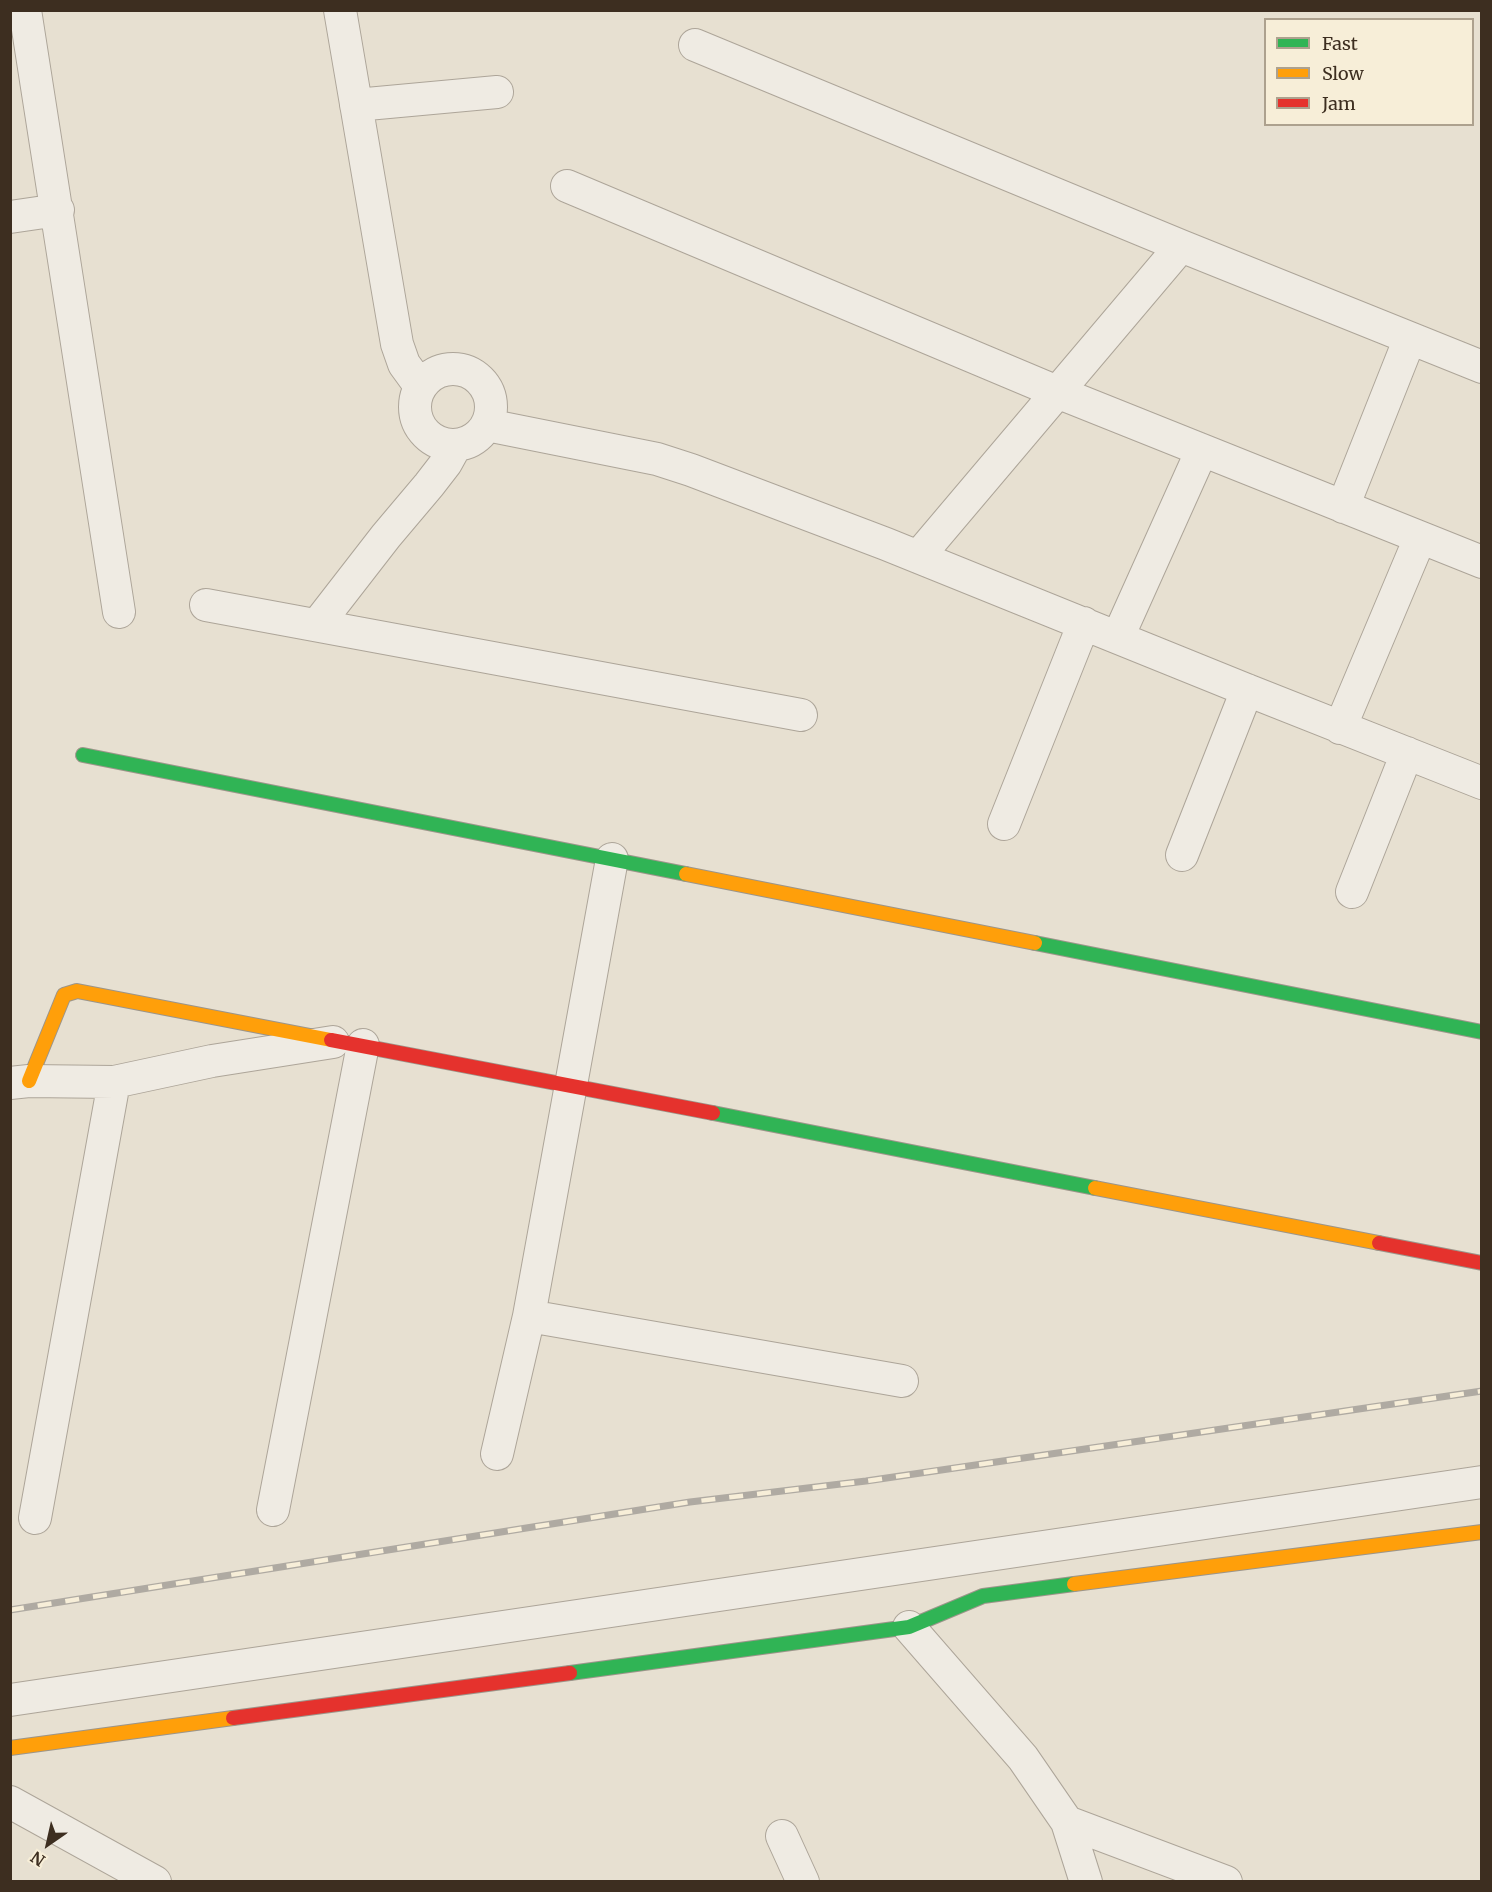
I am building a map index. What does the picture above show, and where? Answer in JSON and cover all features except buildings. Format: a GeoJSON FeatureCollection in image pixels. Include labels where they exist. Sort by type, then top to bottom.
{"type":"FeatureCollection","features":[{"type":"Feature","properties":{"kind":"street"},"geometry":{"type":"LineString","coordinates":[[25,10],[119,612]]}},
{"type":"Feature","properties":{"kind":"street"},"geometry":{"type":"LineString","coordinates":[[340,10],[397,344],[404,364],[420,386]]}},
{"type":"Feature","properties":{"kind":"street"},"geometry":{"type":"LineString","coordinates":[[695,45],[1181,246],[1482,367]]}},
{"type":"Feature","properties":{"kind":"street"},"geometry":{"type":"LineString","coordinates":[[356,105],[497,92]]}},
{"type":"Feature","properties":{"kind":"street"},"geometry":{"type":"LineString","coordinates":[[567,186],[1058,392],[1482,562]]}},
{"type":"Feature","properties":{"kind":"street"},"geometry":{"type":"LineString","coordinates":[[10,217],[58,210]]}},
{"type":"Feature","properties":{"kind":"street"},"geometry":{"type":"LineString","coordinates":[[918,557],[1181,246]]}},
{"type":"Feature","properties":{"kind":"street"},"geometry":{"type":"LineString","coordinates":[[1342,507],[1410,338]]}},
{"type":"Feature","properties":{"kind":"street"},"geometry":{"type":"LineString","coordinates":[[448,369],[462,370],[475,376],[485,386],[490,398],[491,412],[487,425],[479,435],[468,442],[456,445],[439,443],[425,434],[416,419],[414,402],[420,386],[435,373],[448,369]]}},
{"type":"Feature","properties":{"kind":"street"},"geometry":{"type":"LineString","coordinates":[[487,425],[657,459],[702,474],[1084,622],[1340,728],[1482,783]]}},
{"type":"Feature","properties":{"kind":"street"},"geometry":{"type":"LineString","coordinates":[[317,625],[446,463],[456,445]]}},
{"type":"Feature","properties":{"kind":"street"},"geometry":{"type":"LineString","coordinates":[[1118,637],[1202,450]]}},
{"type":"Feature","properties":{"kind":"street"},"geometry":{"type":"LineString","coordinates":[[1340,728],[1420,537]]}},
{"type":"Feature","properties":{"kind":"street"},"geometry":{"type":"LineString","coordinates":[[206,605],[801,715]]}},
{"type":"Feature","properties":{"kind":"street"},"geometry":{"type":"LineString","coordinates":[[1004,824],[1084,622]]}},
{"type":"Feature","properties":{"kind":"street"},"geometry":{"type":"LineString","coordinates":[[1182,855],[1247,690]]}},
{"type":"Feature","properties":{"kind":"street"},"geometry":{"type":"LineString","coordinates":[[1352,891],[1407,753]]}},
{"type":"Feature","properties":{"kind":"street"},"geometry":{"type":"LineString","coordinates":[[83,755],[1482,1032]]}},
{"type":"Feature","properties":{"kind":"street"},"geometry":{"type":"LineString","coordinates":[[497,1454],[529,1316],[569,1085],[612,859]]}},
{"type":"Feature","properties":{"kind":"street"},"geometry":{"type":"LineString","coordinates":[[350,1043],[212,1061],[114,1082],[20,1082],[64,995],[77,991],[350,1043],[569,1085],[1482,1263]]}},
{"type":"Feature","properties":{"kind":"street"},"geometry":{"type":"LineString","coordinates":[[273,1510],[350,1043]]}},
{"type":"Feature","properties":{"kind":"street"},"geometry":{"type":"LineString","coordinates":[[35,1518],[114,1082]]}},
{"type":"Feature","properties":{"kind":"street"},"geometry":{"type":"LineString","coordinates":[[529,1316],[902,1381]]}},
{"type":"Feature","properties":{"kind":"street"},"geometry":{"type":"LineString","coordinates":[[10,1700],[1482,1482]]}},
{"type":"Feature","properties":{"kind":"street"},"geometry":{"type":"LineString","coordinates":[[10,1749],[909,1627],[983,1596],[1482,1532]]}},
{"type":"Feature","properties":{"kind":"street"},"geometry":{"type":"LineString","coordinates":[[909,1627],[1023,1758],[1067,1822],[1086,1881]]}},
{"type":"Feature","properties":{"kind":"street"},"geometry":{"type":"LineString","coordinates":[[10,1802],[155,1881]]}},
{"type":"Feature","properties":{"kind":"street"},"geometry":{"type":"LineString","coordinates":[[1067,1822],[1226,1881]]}},
{"type":"Feature","properties":{"kind":"street"},"geometry":{"type":"LineString","coordinates":[[782,1836],[803,1881]]}},
{"type":"Feature","properties":{"kind":"railway"},"geometry":{"type":"LineString","coordinates":[[10,1610],[690,1502],[866,1481],[1482,1391]]}},
{"type":"Feature","properties":{"kind":"traffic: fast"},"geometry":{"type":"LineString","coordinates":[[83,755],[686,874]]}},
{"type":"Feature","properties":{"kind":"traffic: fast"},"geometry":{"type":"LineString","coordinates":[[1035,943],[1482,1032]]}},
{"type":"Feature","properties":{"kind":"traffic: fast"},"geometry":{"type":"LineString","coordinates":[[713,1113],[1095,1188]]}},
{"type":"Feature","properties":{"kind":"traffic: fast"},"geometry":{"type":"LineString","coordinates":[[570,1673],[909,1627],[983,1596],[1074,1584]]}},
{"type":"Feature","properties":{"kind":"traffic: slow"},"geometry":{"type":"LineString","coordinates":[[686,874],[1035,943]]}},
{"type":"Feature","properties":{"kind":"traffic: slow"},"geometry":{"type":"LineString","coordinates":[[29,1081],[64,995],[77,991],[331,1040]]}},
{"type":"Feature","properties":{"kind":"traffic: slow"},"geometry":{"type":"LineString","coordinates":[[1095,1188],[1379,1243]]}},
{"type":"Feature","properties":{"kind":"traffic: slow"},"geometry":{"type":"LineString","coordinates":[[1074,1584],[1482,1532]]}},
{"type":"Feature","properties":{"kind":"traffic: slow"},"geometry":{"type":"LineString","coordinates":[[10,1748],[233,1718]]}},
{"type":"Feature","properties":{"kind":"traffic: jam"},"geometry":{"type":"LineString","coordinates":[[331,1040],[713,1113]]}},
{"type":"Feature","properties":{"kind":"traffic: jam"},"geometry":{"type":"LineString","coordinates":[[1379,1243],[1482,1263]]}},
{"type":"Feature","properties":{"kind":"traffic: jam"},"geometry":{"type":"LineString","coordinates":[[233,1718],[570,1673]]}}]}
